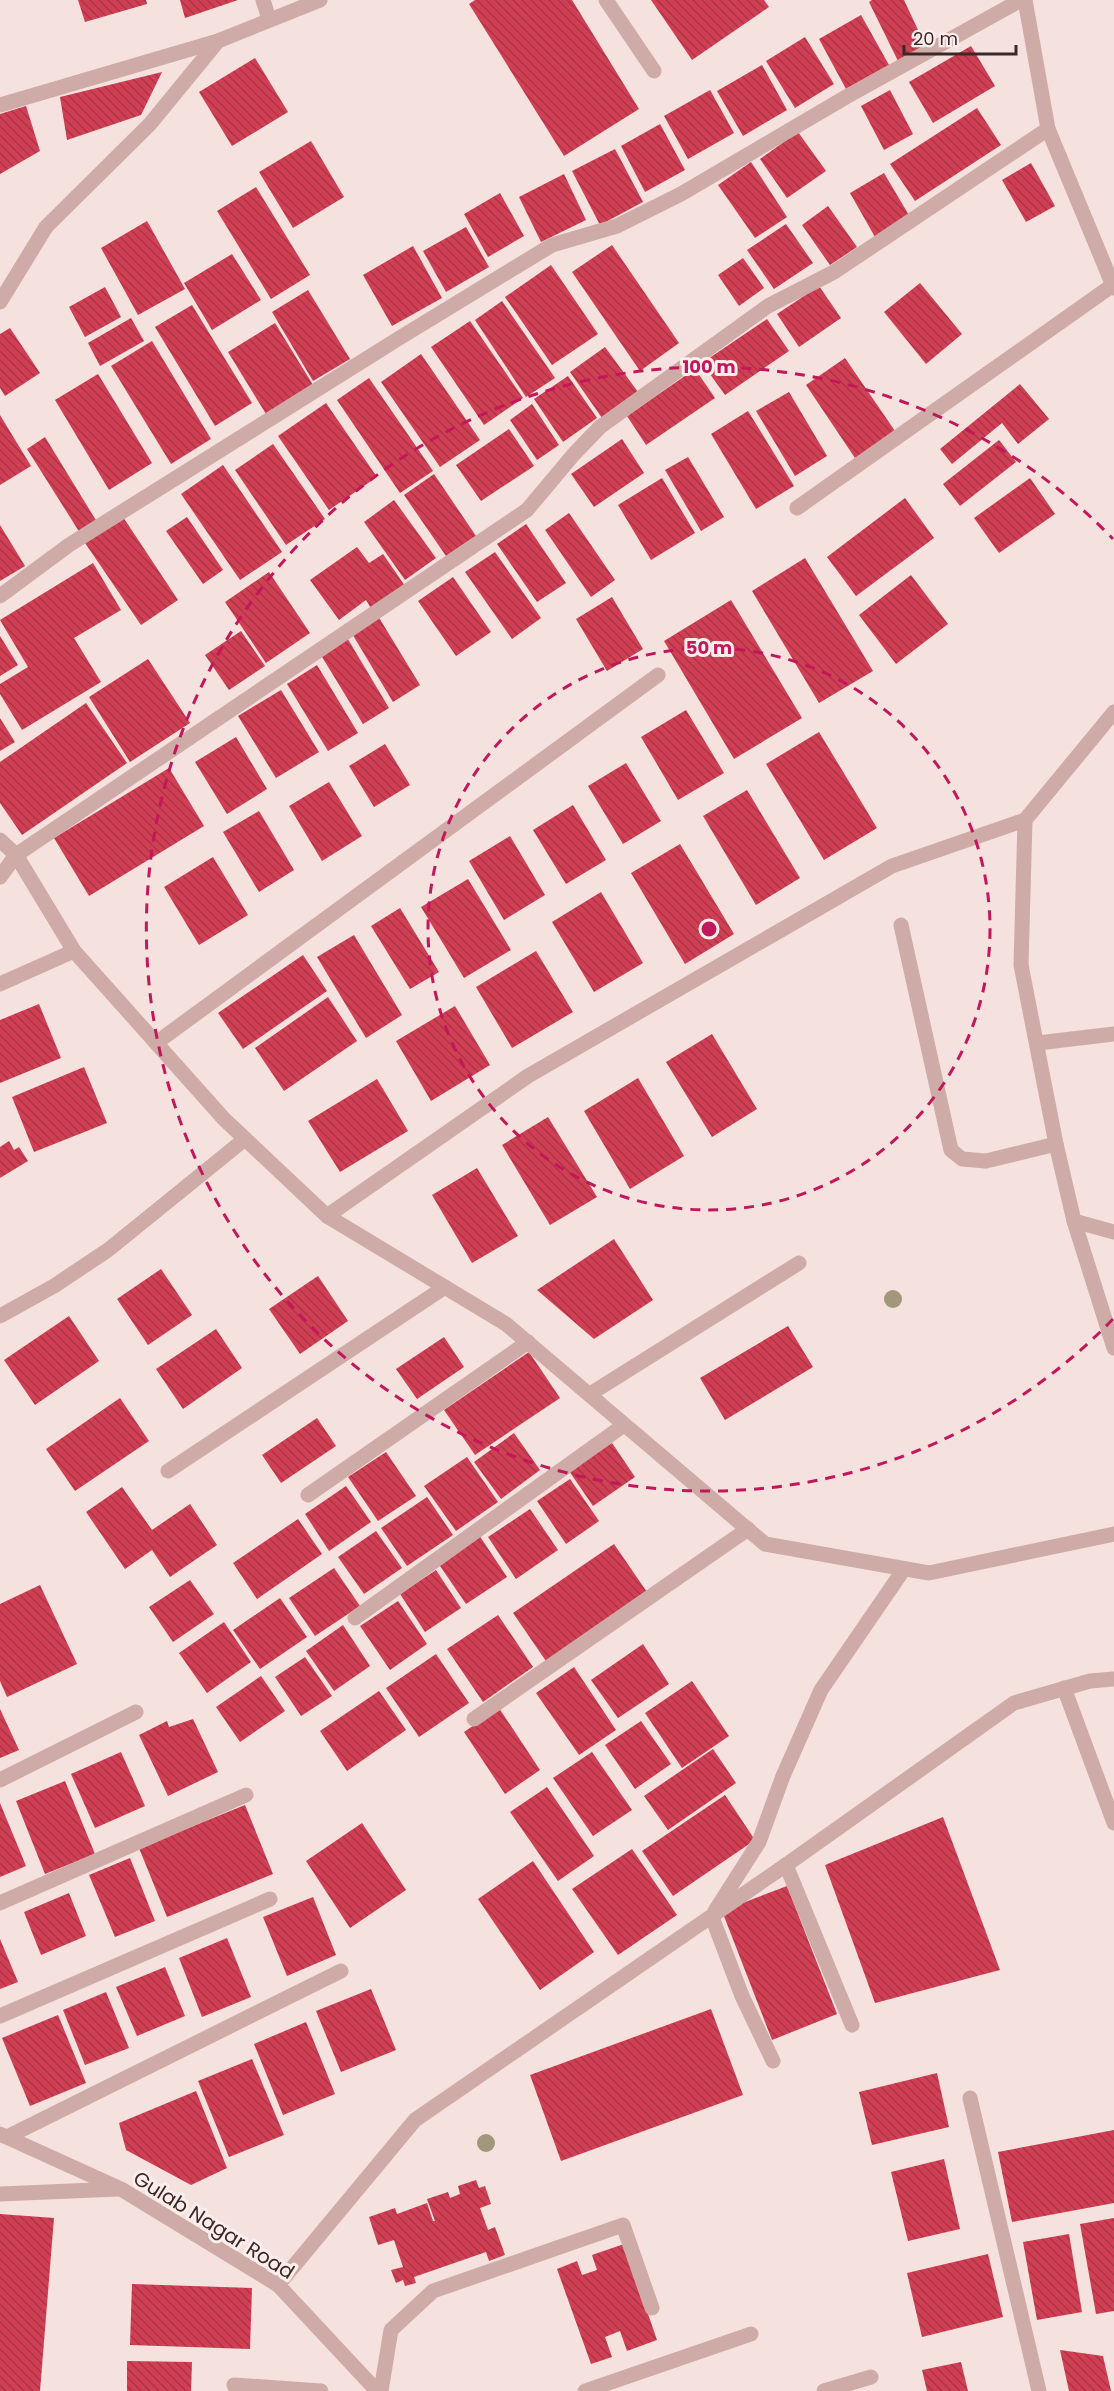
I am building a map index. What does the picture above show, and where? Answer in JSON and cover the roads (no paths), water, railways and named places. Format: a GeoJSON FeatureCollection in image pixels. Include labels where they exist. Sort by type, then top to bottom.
{"type":"FeatureCollection","features":[{"type":"Feature","properties":{"kind":"street"},"geometry":{"type":"LineString","coordinates":[[263,0],[269,19]]}},
{"type":"Feature","properties":{"kind":"street"},"geometry":{"type":"LineString","coordinates":[[0,105],[218,41],[320,0]]}},
{"type":"Feature","properties":{"kind":"street"},"geometry":{"type":"LineString","coordinates":[[606,0],[654,71]]}},
{"type":"Feature","properties":{"kind":"street"},"geometry":{"type":"LineString","coordinates":[[0,596],[69,545],[552,245],[617,226],[681,194],[846,97],[1023,0],[1048,129],[1113,286],[797,508]]}},
{"type":"Feature","properties":{"kind":"street"},"geometry":{"type":"LineString","coordinates":[[0,302],[46,227],[150,124],[218,41]]}},
{"type":"Feature","properties":{"kind":"street"},"geometry":{"type":"LineString","coordinates":[[0,877],[16,855],[527,510],[600,427],[768,306],[834,272],[1048,129]]}},
{"type":"Feature","properties":{"kind":"street"},"geometry":{"type":"LineString","coordinates":[[156,1043],[658,675]]}},
{"type":"Feature","properties":{"kind":"street"},"geometry":{"type":"LineString","coordinates":[[327,1216],[528,1076],[892,866],[1025,820],[1114,712]]}},
{"type":"Feature","properties":{"kind":"street"},"geometry":{"type":"LineString","coordinates":[[1025,820],[1022,965],[1056,1144],[1074,1221],[1114,1348]]}},
{"type":"Feature","properties":{"kind":"street"},"geometry":{"type":"LineString","coordinates":[[0,840],[16,855],[74,951],[224,1119],[327,1216],[506,1323],[765,1544],[929,1573],[1114,1534]]}},
{"type":"Feature","properties":{"kind":"street"},"geometry":{"type":"LineString","coordinates":[[901,925],[951,1150],[962,1159],[986,1161],[1056,1144]]}},
{"type":"Feature","properties":{"kind":"street"},"geometry":{"type":"LineString","coordinates":[[0,984],[74,951]]}},
{"type":"Feature","properties":{"kind":"street"},"geometry":{"type":"LineString","coordinates":[[1038,1043],[1114,1034]]}},
{"type":"Feature","properties":{"kind":"street"},"geometry":{"type":"LineString","coordinates":[[0,1316],[54,1286],[108,1250],[245,1139]]}},
{"type":"Feature","properties":{"kind":"street"},"geometry":{"type":"LineString","coordinates":[[1074,1221],[1114,1232]]}},
{"type":"Feature","properties":{"kind":"street"},"geometry":{"type":"LineString","coordinates":[[590,1394],[799,1263]]}},
{"type":"Feature","properties":{"kind":"street"},"geometry":{"type":"LineString","coordinates":[[168,1472],[445,1287]]}},
{"type":"Feature","properties":{"kind":"street"},"geometry":{"type":"LineString","coordinates":[[308,1495],[528,1342]]}},
{"type":"Feature","properties":{"kind":"street"},"geometry":{"type":"LineString","coordinates":[[355,1618],[624,1425]]}},
{"type":"Feature","properties":{"kind":"street"},"geometry":{"type":"LineString","coordinates":[[474,1719],[748,1529]]}},
{"type":"Feature","properties":{"kind":"street"},"geometry":{"type":"LineString","coordinates":[[712,1917],[759,1842],[783,1776],[821,1690],[904,1569]]}},
{"type":"Feature","properties":{"kind":"street"},"geometry":{"type":"LineString","coordinates":[[278,2285],[415,2120],[712,1917],[1014,1703],[1090,1681],[1114,1679]]}},
{"type":"Feature","properties":{"kind":"street"},"geometry":{"type":"LineString","coordinates":[[1064,1688],[1114,1823]]}},
{"type":"Feature","properties":{"kind":"street"},"geometry":{"type":"LineString","coordinates":[[0,1780],[136,1712]]}},
{"type":"Feature","properties":{"kind":"street"},"geometry":{"type":"LineString","coordinates":[[0,1903],[246,1795]]}},
{"type":"Feature","properties":{"kind":"street"},"geometry":{"type":"LineString","coordinates":[[786,1865],[852,2025]]}},
{"type":"Feature","properties":{"kind":"street"},"geometry":{"type":"LineString","coordinates":[[0,2016],[270,1899]]}},
{"type":"Feature","properties":{"kind":"street"},"geometry":{"type":"LineString","coordinates":[[712,1917],[742,1996],[773,2061]]}},
{"type":"Feature","properties":{"kind":"street"},"geometry":{"type":"LineString","coordinates":[[4,2135],[342,1971]]}},
{"type":"Feature","properties":{"kind":"street"},"geometry":{"type":"LineString","coordinates":[[970,2098],[1039,2391]]}},
{"type":"Feature","properties":{"kind":"street","name":"Gulab Nagar Road"},"geometry":{"type":"LineString","coordinates":[[4,2135],[121,2189],[278,2285],[379,2391]]}},
{"type":"Feature","properties":{"kind":"street"},"geometry":{"type":"LineString","coordinates":[[0,2194],[121,2189]]}},
{"type":"Feature","properties":{"kind":"street"},"geometry":{"type":"LineString","coordinates":[[379,2391],[391,2330],[433,2291],[623,2225],[652,2308]]}},
{"type":"Feature","properties":{"kind":"street"},"geometry":{"type":"LineString","coordinates":[[585,2391],[751,2334]]}},
{"type":"Feature","properties":{"kind":"street"},"geometry":{"type":"LineString","coordinates":[[824,2391],[871,2377]]}},
{"type":"Feature","properties":{"kind":"street"},"geometry":{"type":"LineString","coordinates":[[234,2385],[321,2391]]}}]}
